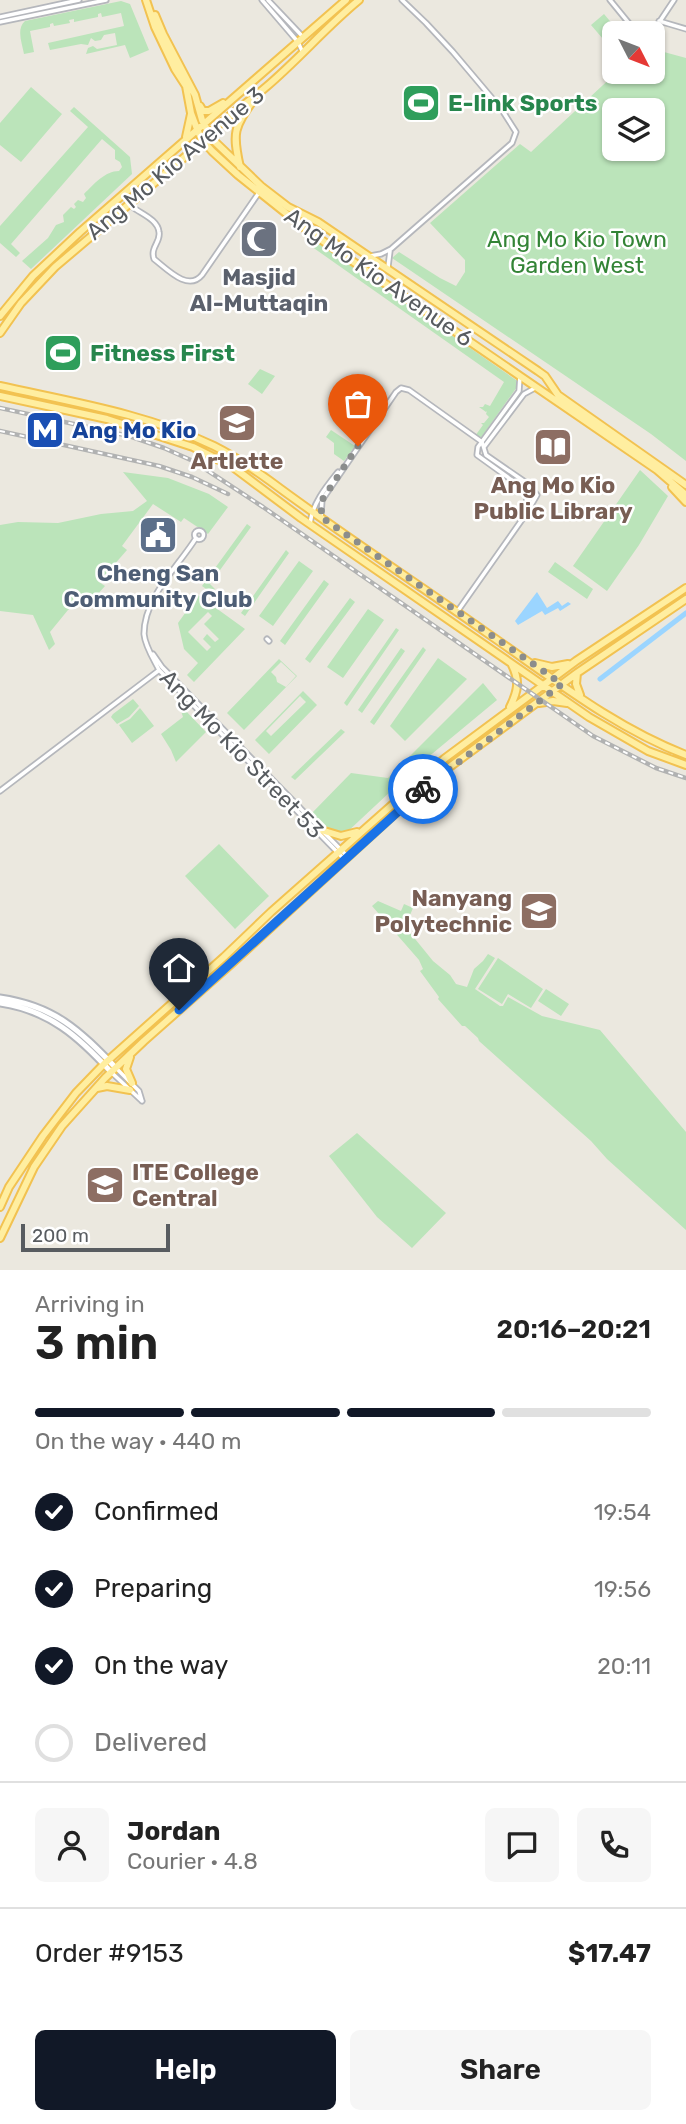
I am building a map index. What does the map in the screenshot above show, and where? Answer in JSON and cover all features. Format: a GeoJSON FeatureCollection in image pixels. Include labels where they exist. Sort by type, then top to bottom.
{"type":"FeatureCollection","features":[{"type":"Feature","properties":{"kind":"main road","name":"Ang Mo Kio Avenue 6"},"geometry":{"type":"LineString","coordinates":[[148,0],[188,80],[208,134],[241,167],[288,207],[318,222],[545,376],[558,395],[686,485]]}},
{"type":"Feature","properties":{"kind":"main road","name":"Ang Mo Kio Avenue 6"},"geometry":{"type":"LineString","coordinates":[[148,0],[155,27],[186,86],[197,129],[212,152],[307,230],[657,470],[686,495]]}},
{"type":"Feature","properties":{"kind":"main road","name":"Ang Mo Kio Avenue 3"},"geometry":{"type":"LineString","coordinates":[[0,316],[48,260],[301,39],[348,2],[359,0]]}},
{"type":"Feature","properties":{"kind":"main road","name":"Ang Mo Kio Avenue 3"},"geometry":{"type":"LineString","coordinates":[[0,333],[21,303],[72,251],[303,53],[348,2]]}},
{"type":"Feature","properties":{"kind":"main road"},"geometry":{"type":"LineString","coordinates":[[241,167],[236,130],[259,92]]}},
{"type":"Feature","properties":{"kind":"main road"},"geometry":{"type":"LineString","coordinates":[[198,105],[203,111],[209,111],[232,99]]}},
{"type":"Feature","properties":{"kind":"main road"},"geometry":{"type":"LineString","coordinates":[[186,139],[191,113]]}},
{"type":"Feature","properties":{"kind":"main road"},"geometry":{"type":"LineString","coordinates":[[181,157],[201,149],[212,152]]}},
{"type":"Feature","properties":{"kind":"main road"},"geometry":{"type":"LineString","coordinates":[[0,386],[110,410],[162,426],[240,460],[552,679],[617,721],[686,755]]}},
{"type":"Feature","properties":{"kind":"main road"},"geometry":{"type":"LineString","coordinates":[[0,396],[107,419],[193,447],[233,467],[310,524],[607,729],[648,751],[686,765]]}},
{"type":"Feature","properties":{"kind":"main road"},"geometry":{"type":"LineString","coordinates":[[657,470],[686,502]]}},
{"type":"Feature","properties":{"kind":"main road"},"geometry":{"type":"LineString","coordinates":[[357,556],[358,548],[364,547]]}},
{"type":"Feature","properties":{"kind":"main road"},"geometry":{"type":"LineString","coordinates":[[0,1208],[9,1188],[43,1136],[76,1093],[339,851],[444,759],[509,709],[686,588]]}},
{"type":"Feature","properties":{"kind":"main road"},"geometry":{"type":"LineString","coordinates":[[0,1238],[41,1157],[62,1126],[95,1088],[130,1055],[451,766],[577,673],[686,599]]}},
{"type":"Feature","properties":{"kind":"main road"},"geometry":{"type":"LineString","coordinates":[[527,660],[545,667],[576,661]]}},
{"type":"Feature","properties":{"kind":"main road"},"geometry":{"type":"LineString","coordinates":[[509,709],[517,692],[517,676],[510,662]]}},
{"type":"Feature","properties":{"kind":"main road"},"geometry":{"type":"LineString","coordinates":[[577,673],[576,684],[580,697]]}},
{"type":"Feature","properties":{"kind":"main road"},"geometry":{"type":"LineString","coordinates":[[537,703],[555,701],[569,704]]}},
{"type":"Feature","properties":{"kind":"main road"},"geometry":{"type":"LineString","coordinates":[[321,830],[341,835],[363,830]]}},
{"type":"Feature","properties":{"kind":"main road"},"geometry":{"type":"LineString","coordinates":[[224,957],[224,963],[230,965]]}},
{"type":"Feature","properties":{"kind":"main road"},"geometry":{"type":"LineString","coordinates":[[0,1001],[36,1006],[70,1024],[114,1070]]}},
{"type":"Feature","properties":{"kind":"main road"},"geometry":{"type":"LineString","coordinates":[[95,1088],[131,1087],[126,1069],[130,1055]]}},
{"type":"Feature","properties":{"kind":"street"},"geometry":{"type":"LineString","coordinates":[[0,19],[79,0]]}},
{"type":"Feature","properties":{"kind":"street"},"geometry":{"type":"LineString","coordinates":[[0,19],[106,0]]}},
{"type":"Feature","properties":{"kind":"street"},"geometry":{"type":"LineString","coordinates":[[262,0],[301,39]]}},
{"type":"Feature","properties":{"kind":"street"},"geometry":{"type":"LineString","coordinates":[[268,0],[301,39],[303,53]]}},
{"type":"Feature","properties":{"kind":"street"},"geometry":{"type":"LineString","coordinates":[[365,255],[375,256],[391,248],[512,143],[516,132],[502,110],[453,52],[402,0]]}},
{"type":"Feature","properties":{"kind":"street"},"geometry":{"type":"LineString","coordinates":[[659,21],[674,0]]}},
{"type":"Feature","properties":{"kind":"street"},"geometry":{"type":"LineString","coordinates":[[612,1],[628,21]]}},
{"type":"Feature","properties":{"kind":"street"},"geometry":{"type":"LineString","coordinates":[[665,23],[686,29]]}},
{"type":"Feature","properties":{"kind":"street"},"geometry":{"type":"LineString","coordinates":[[122,195],[158,228],[159,237],[152,250],[154,259],[185,281],[195,282],[260,193]]}},
{"type":"Feature","properties":{"kind":"street"},"geometry":{"type":"LineString","coordinates":[[390,272],[387,264],[391,248]]}},
{"type":"Feature","properties":{"kind":"street"},"geometry":{"type":"LineString","coordinates":[[520,375],[519,391],[478,452],[480,458],[528,494],[526,514]]}},
{"type":"Feature","properties":{"kind":"street"},"geometry":{"type":"LineString","coordinates":[[457,612],[537,498],[533,489],[484,452],[483,444],[524,394],[537,387]]}},
{"type":"Feature","properties":{"kind":"street"},"geometry":{"type":"LineString","coordinates":[[321,517],[322,500],[401,388],[409,390],[483,444]]}},
{"type":"Feature","properties":{"kind":"street"},"geometry":{"type":"LineString","coordinates":[[310,524],[312,511],[336,474],[344,467]]}},
{"type":"Feature","properties":{"kind":"street","name":"Ang Mo Kio Street 53"},"geometry":{"type":"LineString","coordinates":[[197,538],[161,588],[148,612],[144,635],[146,642],[160,669],[339,851]]}},
{"type":"Feature","properties":{"kind":"street"},"geometry":{"type":"LineString","coordinates":[[0,791],[160,669]]}},
{"type":"Feature","properties":{"kind":"street","name":"Ang Mo Kio Street 53"},"geometry":{"type":"LineString","coordinates":[[160,669],[321,830],[346,859]]}},
{"type":"Feature","properties":{"kind":"street"},"geometry":{"type":"LineString","coordinates":[[114,1070],[131,1087]]}},
{"type":"Feature","properties":{"kind":"green space"},"geometry":{"type":"Polygon","coordinates":[[[121,1],[130,4],[149,50],[130,58],[125,45],[86,54],[88,48],[93,46],[97,49],[117,45],[115,33],[104,35],[101,40],[95,41],[91,38],[88,45],[50,50],[48,43],[124,26],[121,13],[102,17],[101,13],[98,17],[74,22],[74,19],[69,20],[70,23],[54,26],[53,23],[50,27],[30,31],[34,52],[24,54],[20,32],[25,21],[121,1]]]}},
{"type":"Feature","properties":{"kind":"green space"},"geometry":{"type":"Polygon","coordinates":[[[604,14],[610,21],[602,21],[602,38],[591,25],[604,14]]]}},
{"type":"Feature","properties":{"kind":"green space","name":"Ang Mo Kio Town Garden West"},"geometry":{"type":"Polygon","coordinates":[[[665,52],[686,58],[686,461],[651,434],[392,258],[399,252],[456,286],[465,272],[465,260],[430,223],[520,144],[531,152],[604,84],[665,84],[665,52]]]}},
{"type":"Feature","properties":{"kind":"green space"},"geometry":{"type":"Polygon","coordinates":[[[31,87],[62,114],[21,162],[0,145],[0,123],[31,87]]]}},
{"type":"Feature","properties":{"kind":"green space"},"geometry":{"type":"Polygon","coordinates":[[[74,107],[130,157],[132,174],[31,269],[22,261],[48,238],[56,225],[64,222],[63,215],[71,207],[76,207],[74,204],[78,200],[83,202],[86,198],[84,194],[100,179],[122,167],[115,159],[115,150],[102,139],[11,244],[20,253],[16,257],[0,243],[0,226],[88,127],[70,111],[74,107]]]}},
{"type":"Feature","properties":{"kind":"green space"},"geometry":{"type":"Polygon","coordinates":[[[312,238],[516,380],[517,387],[480,439],[475,436],[483,425],[481,423],[489,417],[487,411],[479,407],[485,404],[490,406],[504,382],[308,244],[312,238]]]}},
{"type":"Feature","properties":{"kind":"green space"},"geometry":{"type":"Polygon","coordinates":[[[260,369],[275,376],[262,394],[248,384],[260,369]]]}},
{"type":"Feature","properties":{"kind":"green space"},"geometry":{"type":"Polygon","coordinates":[[[331,430],[355,446],[344,461],[334,454],[334,443],[326,437],[331,430]]]}},
{"type":"Feature","properties":{"kind":"green space"},"geometry":{"type":"Polygon","coordinates":[[[640,470],[668,496],[607,591],[573,566],[640,470]]]}},
{"type":"Feature","properties":{"kind":"green space"},"geometry":{"type":"Polygon","coordinates":[[[123,472],[168,478],[209,494],[228,507],[208,534],[184,518],[181,522],[153,504],[122,546],[127,550],[99,582],[105,586],[88,605],[82,601],[68,610],[50,632],[55,644],[49,650],[33,615],[0,611],[0,525],[18,522],[58,523],[133,511],[147,501],[123,472]]]}},
{"type":"Feature","properties":{"kind":"green space"},"geometry":{"type":"Polygon","coordinates":[[[247,524],[251,527],[210,584],[215,589],[212,593],[202,586],[247,524]]]}},
{"type":"Feature","properties":{"kind":"green space"},"geometry":{"type":"Polygon","coordinates":[[[286,550],[289,553],[245,616],[241,613],[286,550]]]}},
{"type":"Feature","properties":{"kind":"green space"},"geometry":{"type":"Polygon","coordinates":[[[299,561],[313,571],[273,626],[259,616],[299,561]]]}},
{"type":"Feature","properties":{"kind":"green space"},"geometry":{"type":"Polygon","coordinates":[[[555,562],[593,589],[587,599],[548,572],[555,562]]]}},
{"type":"Feature","properties":{"kind":"green space"},"geometry":{"type":"Polygon","coordinates":[[[324,580],[329,584],[285,645],[280,641],[324,580]]]}},
{"type":"Feature","properties":{"kind":"green space"},"geometry":{"type":"Polygon","coordinates":[[[198,595],[245,629],[194,682],[187,675],[198,663],[184,649],[178,623],[198,595]],[[208,612],[188,632],[207,651],[211,647],[203,639],[207,634],[215,642],[219,639],[204,624],[212,616],[208,612]]]}},
{"type":"Feature","properties":{"kind":"green space"},"geometry":{"type":"Polygon","coordinates":[[[350,598],[355,602],[310,663],[305,659],[350,598]]]}},
{"type":"Feature","properties":{"kind":"green space"},"geometry":{"type":"Polygon","coordinates":[[[368,609],[384,620],[343,678],[327,667],[368,609]]]}},
{"type":"Feature","properties":{"kind":"green space"},"geometry":{"type":"Polygon","coordinates":[[[396,628],[399,630],[347,706],[344,703],[396,628]]]}},
{"type":"Feature","properties":{"kind":"green space"},"geometry":{"type":"Polygon","coordinates":[[[423,647],[426,650],[374,725],[370,722],[423,647]]]}},
{"type":"Feature","properties":{"kind":"green space"},"geometry":{"type":"Polygon","coordinates":[[[401,648],[405,651],[362,713],[358,710],[401,648]]]}},
{"type":"Feature","properties":{"kind":"green space"},"geometry":{"type":"Polygon","coordinates":[[[438,658],[467,679],[405,741],[390,726],[438,658]]]}},
{"type":"Feature","properties":{"kind":"green space"},"geometry":{"type":"Polygon","coordinates":[[[279,659],[297,676],[244,730],[227,713],[279,659]],[[281,662],[271,672],[277,682],[286,687],[296,676],[281,662]]]}},
{"type":"Feature","properties":{"kind":"green space"},"geometry":{"type":"Polygon","coordinates":[[[483,683],[497,700],[421,763],[345,834],[329,830],[311,814],[351,773],[388,778],[483,683]]]}},
{"type":"Feature","properties":{"kind":"green space"},"geometry":{"type":"Polygon","coordinates":[[[303,691],[317,705],[269,754],[255,740],[303,691]],[[300,696],[266,731],[271,736],[306,702],[300,696]]]}},
{"type":"Feature","properties":{"kind":"green space"},"geometry":{"type":"Polygon","coordinates":[[[133,699],[139,706],[129,717],[117,724],[111,717],[133,699]]]}},
{"type":"Feature","properties":{"kind":"green space"},"geometry":{"type":"Polygon","coordinates":[[[140,708],[154,726],[132,743],[119,725],[130,719],[140,708]]]}},
{"type":"Feature","properties":{"kind":"green space"},"geometry":{"type":"Polygon","coordinates":[[[184,709],[206,732],[176,762],[161,734],[183,717],[181,711],[184,709]]]}},
{"type":"Feature","properties":{"kind":"green space"},"geometry":{"type":"Polygon","coordinates":[[[341,729],[345,732],[295,780],[291,777],[341,729]]]}},
{"type":"Feature","properties":{"kind":"green space"},"geometry":{"type":"Polygon","coordinates":[[[219,844],[269,896],[235,929],[185,876],[219,844]]]}},
{"type":"Feature","properties":{"kind":"green space"},"geometry":{"type":"Polygon","coordinates":[[[378,901],[401,911],[404,904],[413,908],[407,929],[456,984],[467,987],[474,969],[488,954],[495,958],[475,989],[500,1006],[503,1006],[508,997],[542,1016],[600,1030],[686,1132],[686,1230],[462,1026],[438,999],[420,971],[423,969],[419,960],[372,906],[378,901]]]}},
{"type":"Feature","properties":{"kind":"green space"},"geometry":{"type":"Polygon","coordinates":[[[498,958],[543,989],[531,1008],[508,994],[502,1004],[478,989],[498,958]]]}},
{"type":"Feature","properties":{"kind":"green space"},"geometry":{"type":"Polygon","coordinates":[[[546,989],[569,1004],[561,1016],[538,1001],[546,989]]]}},
{"type":"Feature","properties":{"kind":"green space"},"geometry":{"type":"Polygon","coordinates":[[[357,1133],[446,1213],[412,1248],[377,1217],[329,1156],[357,1133]]]}},
{"type":"Feature","properties":{"kind":"water"},"geometry":{"type":"Polygon","coordinates":[[[537,592],[547,608],[558,601],[562,606],[568,602],[571,604],[560,611],[558,608],[545,615],[542,611],[518,625],[515,621],[537,592]]]}},
{"type":"Feature","properties":{"kind":"waterway"},"geometry":{"type":"LineString","coordinates":[[600,679],[686,613]]}},
{"type":"Feature","properties":{"kind":"railway"},"geometry":{"type":"LineString","coordinates":[[0,408],[129,436],[193,461],[593,736],[656,768],[686,778]]}},
{"type":"Feature","properties":{"kind":"railway"},"geometry":{"type":"LineString","coordinates":[[0,431],[159,466],[192,477],[228,494]]}},
{"type":"Feature","properties":{"kind":"way so far"},"geometry":{"type":"LineString","coordinates":[[358,446],[322,500],[321,517],[562,684],[423,789]]}},
{"type":"Feature","properties":{"kind":"place","name":"E-link Sports"},"geometry":{"type":"Point","coordinates":[421,103]}},
{"type":"Feature","properties":{"kind":"place","name":"Masjid Al-Muttaqin"},"geometry":{"type":"Point","coordinates":[259,239]}},
{"type":"Feature","properties":{"kind":"place","name":"Fitness First"},"geometry":{"type":"Point","coordinates":[63,353]}},
{"type":"Feature","properties":{"kind":"place","name":"Artlette"},"geometry":{"type":"Point","coordinates":[237,423]}},
{"type":"Feature","properties":{"kind":"place","name":"Ang Mo Kio"},"geometry":{"type":"Point","coordinates":[45,430]}},
{"type":"Feature","properties":{"kind":"place","name":"Ang Mo Kio Public Library"},"geometry":{"type":"Point","coordinates":[553,447]}},
{"type":"Feature","properties":{"kind":"place","name":"Cheng San Community Club"},"geometry":{"type":"Point","coordinates":[158,535]}},
{"type":"Feature","properties":{"kind":"place","name":"Nanyang Polytechnic"},"geometry":{"type":"Point","coordinates":[539,911]}},
{"type":"Feature","properties":{"kind":"place","name":"ITE College Central"},"geometry":{"type":"Point","coordinates":[105,1185]}},
{"type":"Feature","properties":{"kind":"route"},"geometry":{"type":"LineString","coordinates":[[179,1010],[423,789]]}}]}
